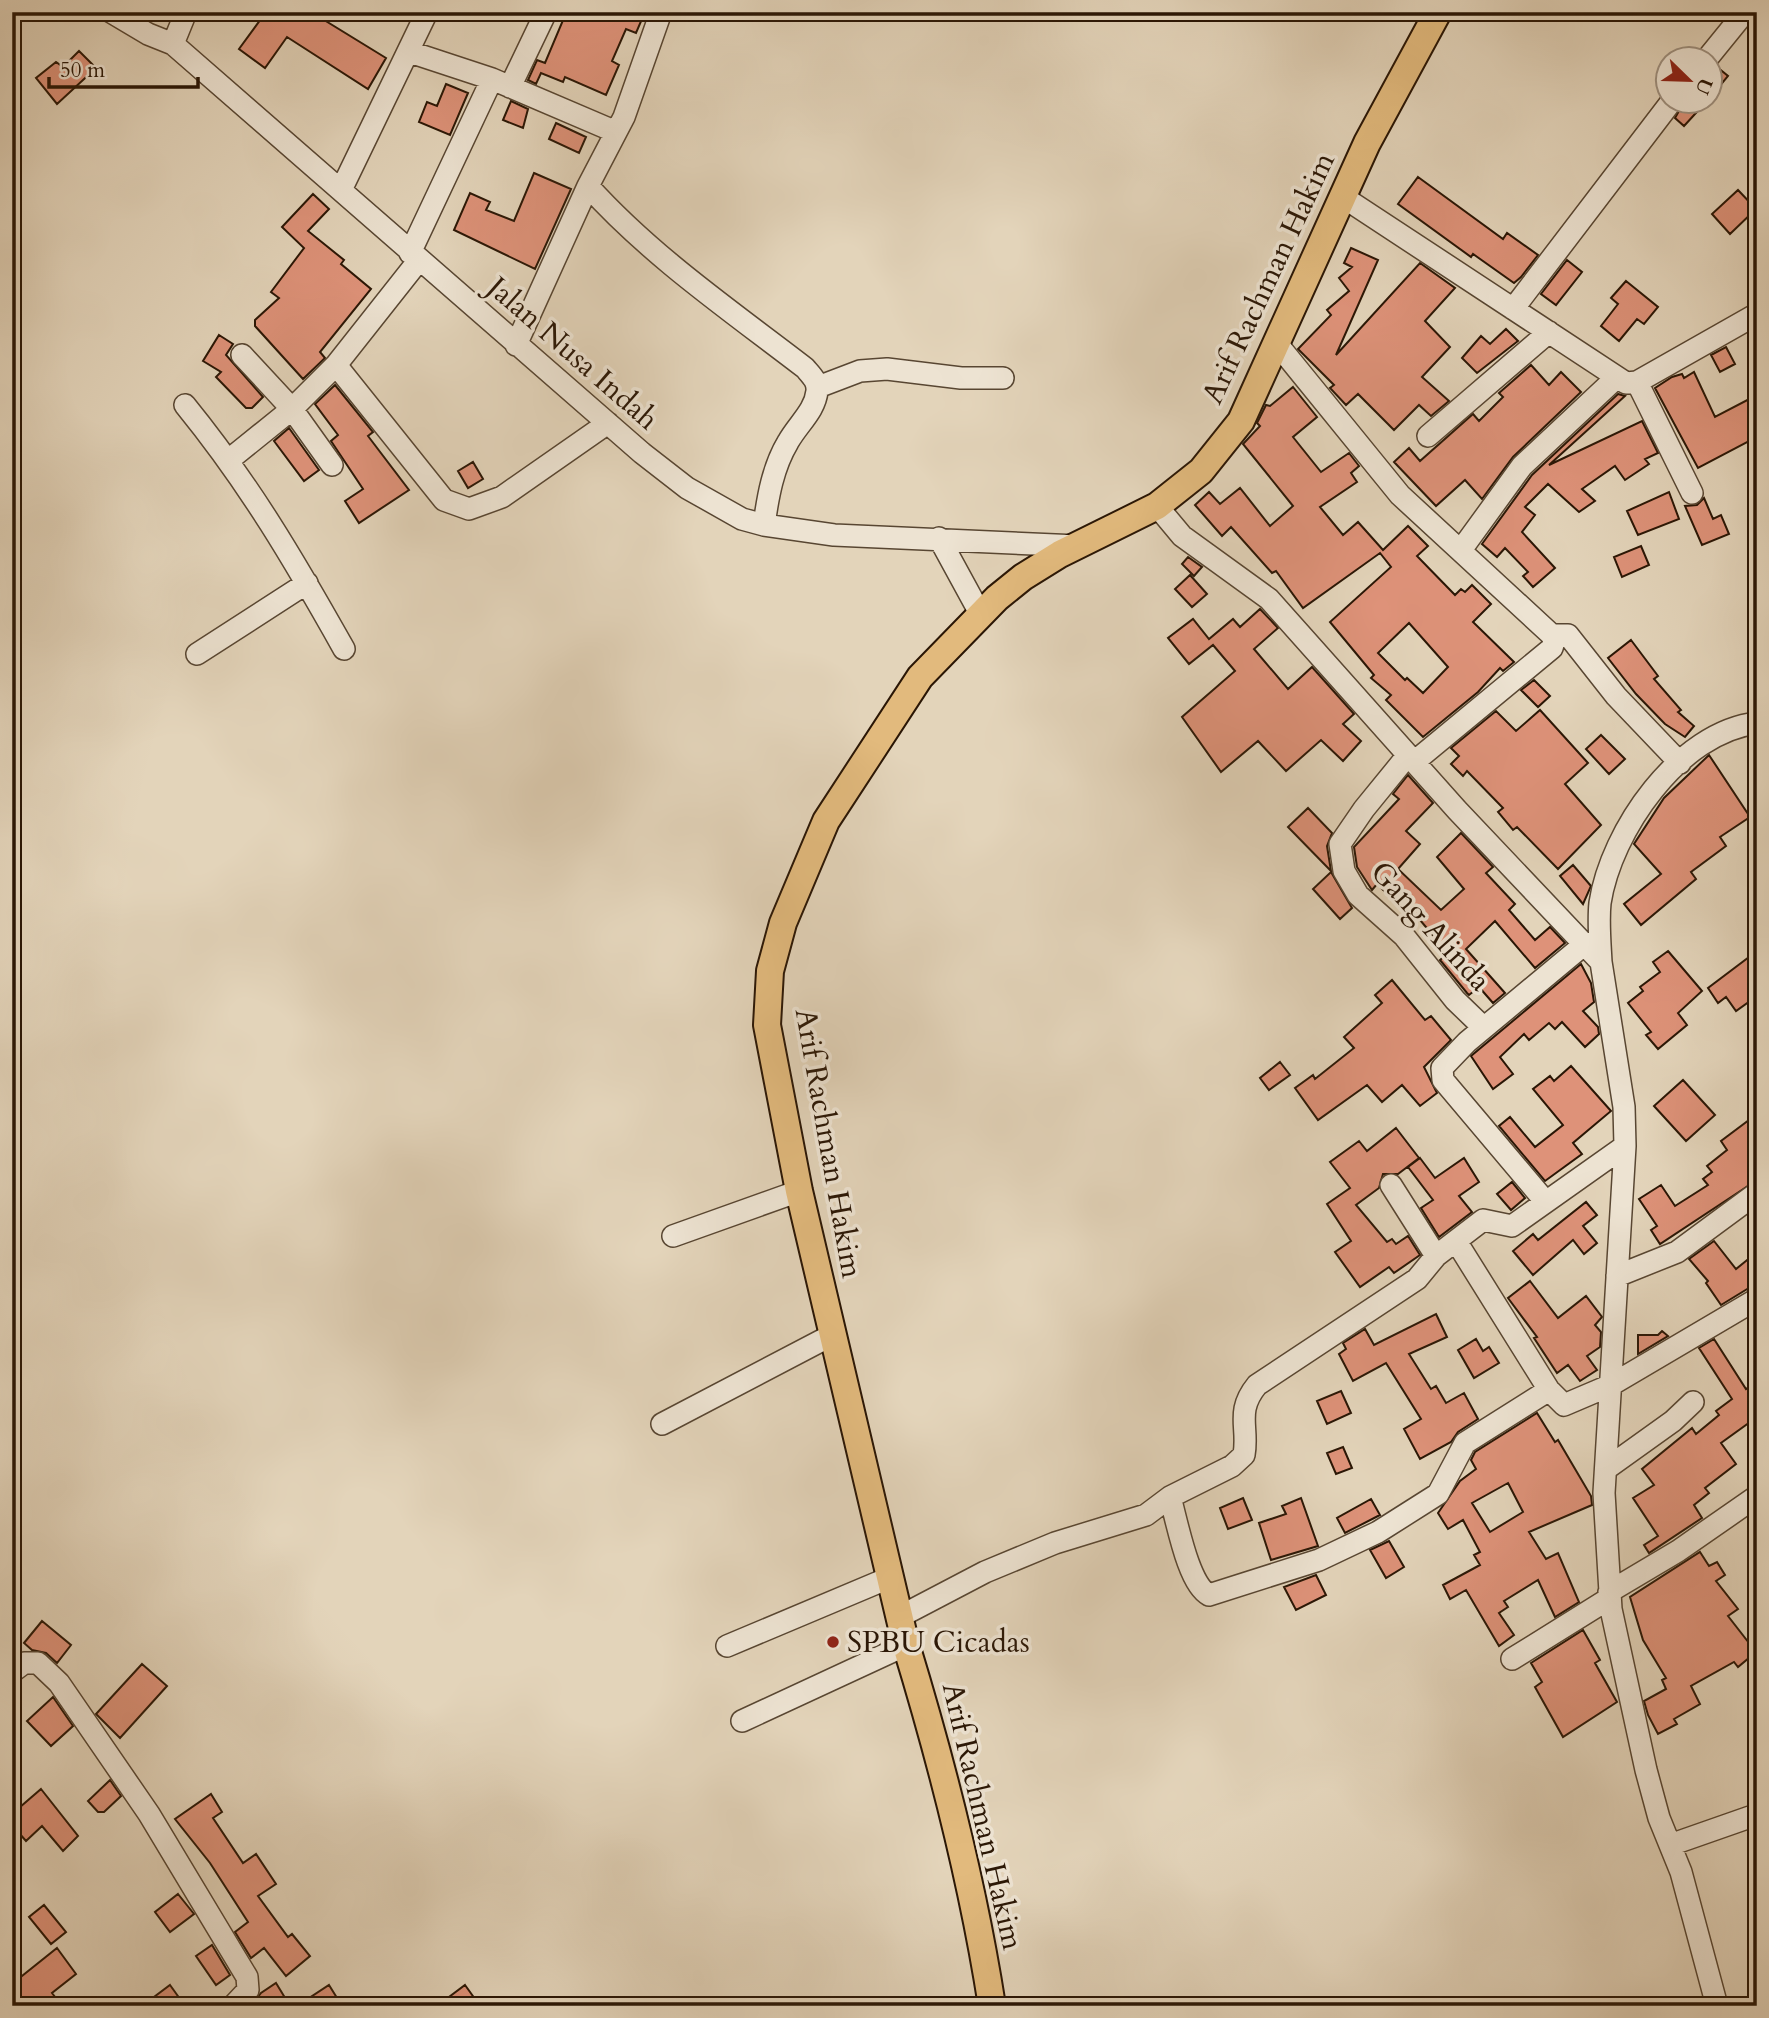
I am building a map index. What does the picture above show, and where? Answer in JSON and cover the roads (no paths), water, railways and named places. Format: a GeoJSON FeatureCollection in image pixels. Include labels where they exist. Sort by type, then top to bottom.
{"type":"FeatureCollection","features":[{"type":"Feature","properties":{"kind":"main road","name":"Arif Rachman Hakim"},"geometry":{"type":"LineString","coordinates":[[992,2006],[980,1929],[924,1703],[906,1645],[799,1191],[767,1025],[770,971],[783,923],[827,821],[920,677],[1023,577],[1077,546],[1157,506],[1200,471],[1241,421],[1278,345],[1367,144],[1438,12]]}},
{"type":"Feature","properties":{"kind":"street","name":"Jalan Nusa Indah"},"geometry":{"type":"LineString","coordinates":[[111,12],[148,34],[173,44],[342,188],[415,256],[608,423],[687,488],[742,519],[764,525],[834,535],[1077,546]]}},
{"type":"Feature","properties":{"kind":"street"},"geometry":{"type":"LineString","coordinates":[[173,44],[186,12]]}},
{"type":"Feature","properties":{"kind":"street"},"geometry":{"type":"LineString","coordinates":[[342,188],[427,12]]}},
{"type":"Feature","properties":{"kind":"street"},"geometry":{"type":"LineString","coordinates":[[230,459],[292,409],[336,365],[415,256],[501,83],[546,12]]}},
{"type":"Feature","properties":{"kind":"street"},"geometry":{"type":"LineString","coordinates":[[516,345],[588,186],[616,132],[661,12]]}},
{"type":"Feature","properties":{"kind":"street"},"geometry":{"type":"LineString","coordinates":[[1717,46],[1745,12]]}},
{"type":"Feature","properties":{"kind":"street"},"geometry":{"type":"LineString","coordinates":[[410,52],[501,83],[616,132]]}},
{"type":"Feature","properties":{"kind":"street"},"geometry":{"type":"LineString","coordinates":[[1513,309],[1660,116]]}},
{"type":"Feature","properties":{"kind":"street"},"geometry":{"type":"LineString","coordinates":[[588,186],[605,205],[688,278],[805,368],[818,387],[815,403],[788,441],[777,465],[764,525]]}},
{"type":"Feature","properties":{"kind":"street"},"geometry":{"type":"LineString","coordinates":[[1343,197],[1616,378],[1637,382],[1757,314]]}},
{"type":"Feature","properties":{"kind":"street"},"geometry":{"type":"LineString","coordinates":[[1428,436],[1549,332]]}},
{"type":"Feature","properties":{"kind":"street"},"geometry":{"type":"LineString","coordinates":[[1278,345],[1392,486],[1553,635],[1569,635],[1616,696],[1680,763]]}},
{"type":"Feature","properties":{"kind":"street"},"geometry":{"type":"LineString","coordinates":[[242,355],[292,409],[332,465]]}},
{"type":"Feature","properties":{"kind":"street"},"geometry":{"type":"LineString","coordinates":[[336,365],[444,500],[469,509],[502,496],[608,423]]}},
{"type":"Feature","properties":{"kind":"street"},"geometry":{"type":"LineString","coordinates":[[818,387],[860,371],[887,369],[961,378],[1003,378]]}},
{"type":"Feature","properties":{"kind":"street"},"geometry":{"type":"LineString","coordinates":[[1461,550],[1522,466],[1616,378]]}},
{"type":"Feature","properties":{"kind":"street"},"geometry":{"type":"LineString","coordinates":[[1637,382],[1692,493]]}},
{"type":"Feature","properties":{"kind":"street"},"geometry":{"type":"LineString","coordinates":[[185,405],[230,459],[276,528],[344,649]]}},
{"type":"Feature","properties":{"kind":"street"},"geometry":{"type":"LineString","coordinates":[[1157,506],[1182,536],[1269,599],[1411,759],[1596,949]]}},
{"type":"Feature","properties":{"kind":"street"},"geometry":{"type":"LineString","coordinates":[[939,538],[981,615]]}},
{"type":"Feature","properties":{"kind":"street"},"geometry":{"type":"LineString","coordinates":[[197,654],[307,583]]}},
{"type":"Feature","properties":{"kind":"street","name":"Gang Alinda"},"geometry":{"type":"LineString","coordinates":[[1483,1028],[1455,1000],[1404,936],[1358,895],[1343,871],[1340,844],[1364,809],[1411,759],[1552,648],[1555,638],[1553,635]]}},
{"type":"Feature","properties":{"kind":"street"},"geometry":{"type":"LineString","coordinates":[[1717,2006],[1681,1872],[1646,1770],[1610,1595],[1606,1469],[1626,1146],[1624,1107],[1596,949],[1600,905],[1608,873],[1630,823],[1653,789],[1680,763],[1720,733],[1757,723]]}},
{"type":"Feature","properties":{"kind":"street"},"geometry":{"type":"LineString","coordinates":[[1545,1201],[1443,1080],[1441,1068],[1483,1028],[1596,949]]}},
{"type":"Feature","properties":{"kind":"street"},"geometry":{"type":"LineString","coordinates":[[901,1616],[985,1572],[1055,1543],[1146,1515],[1170,1497],[1240,1460],[1245,1450],[1243,1411],[1247,1397],[1257,1385],[1417,1279],[1436,1256],[1483,1220],[1495,1221],[1506,1227],[1512,1226],[1626,1146]]}},
{"type":"Feature","properties":{"kind":"street"},"geometry":{"type":"LineString","coordinates":[[1391,1185],[1436,1256]]}},
{"type":"Feature","properties":{"kind":"street"},"geometry":{"type":"LineString","coordinates":[[673,1236],[799,1191]]}},
{"type":"Feature","properties":{"kind":"street"},"geometry":{"type":"LineString","coordinates":[[1617,1276],[1677,1252],[1757,1193]]}},
{"type":"Feature","properties":{"kind":"street"},"geometry":{"type":"LineString","coordinates":[[1456,1241],[1549,1390],[1559,1403],[1569,1405],[1611,1385],[1757,1299]]}},
{"type":"Feature","properties":{"kind":"street"},"geometry":{"type":"LineString","coordinates":[[662,1424],[832,1335]]}},
{"type":"Feature","properties":{"kind":"street"},"geometry":{"type":"LineString","coordinates":[[1170,1497],[1192,1576],[1201,1591],[1209,1595],[1319,1560],[1378,1532],[1438,1494],[1465,1443],[1549,1390]]}},
{"type":"Feature","properties":{"kind":"street"},"geometry":{"type":"LineString","coordinates":[[1606,1469],[1673,1421],[1693,1402]]}},
{"type":"Feature","properties":{"kind":"street"},"geometry":{"type":"LineString","coordinates":[[1512,1659],[1757,1496]]}},
{"type":"Feature","properties":{"kind":"street"},"geometry":{"type":"LineString","coordinates":[[727,1646],[891,1577]]}},
{"type":"Feature","properties":{"kind":"street"},"geometry":{"type":"LineString","coordinates":[[742,1721],[906,1645]]}},
{"type":"Feature","properties":{"kind":"street"},"geometry":{"type":"LineString","coordinates":[[12,1672],[24,1663],[38,1663],[60,1683],[149,1814],[247,1977],[248,1990],[233,2006]]}},
{"type":"Feature","properties":{"kind":"street"},"geometry":{"type":"LineString","coordinates":[[1670,1845],[1751,1817]]}},
{"type":"Feature","properties":{"kind":"place","name":"SPBU Cicadas"},"geometry":{"type":"Point","coordinates":[833,1642]}}]}
